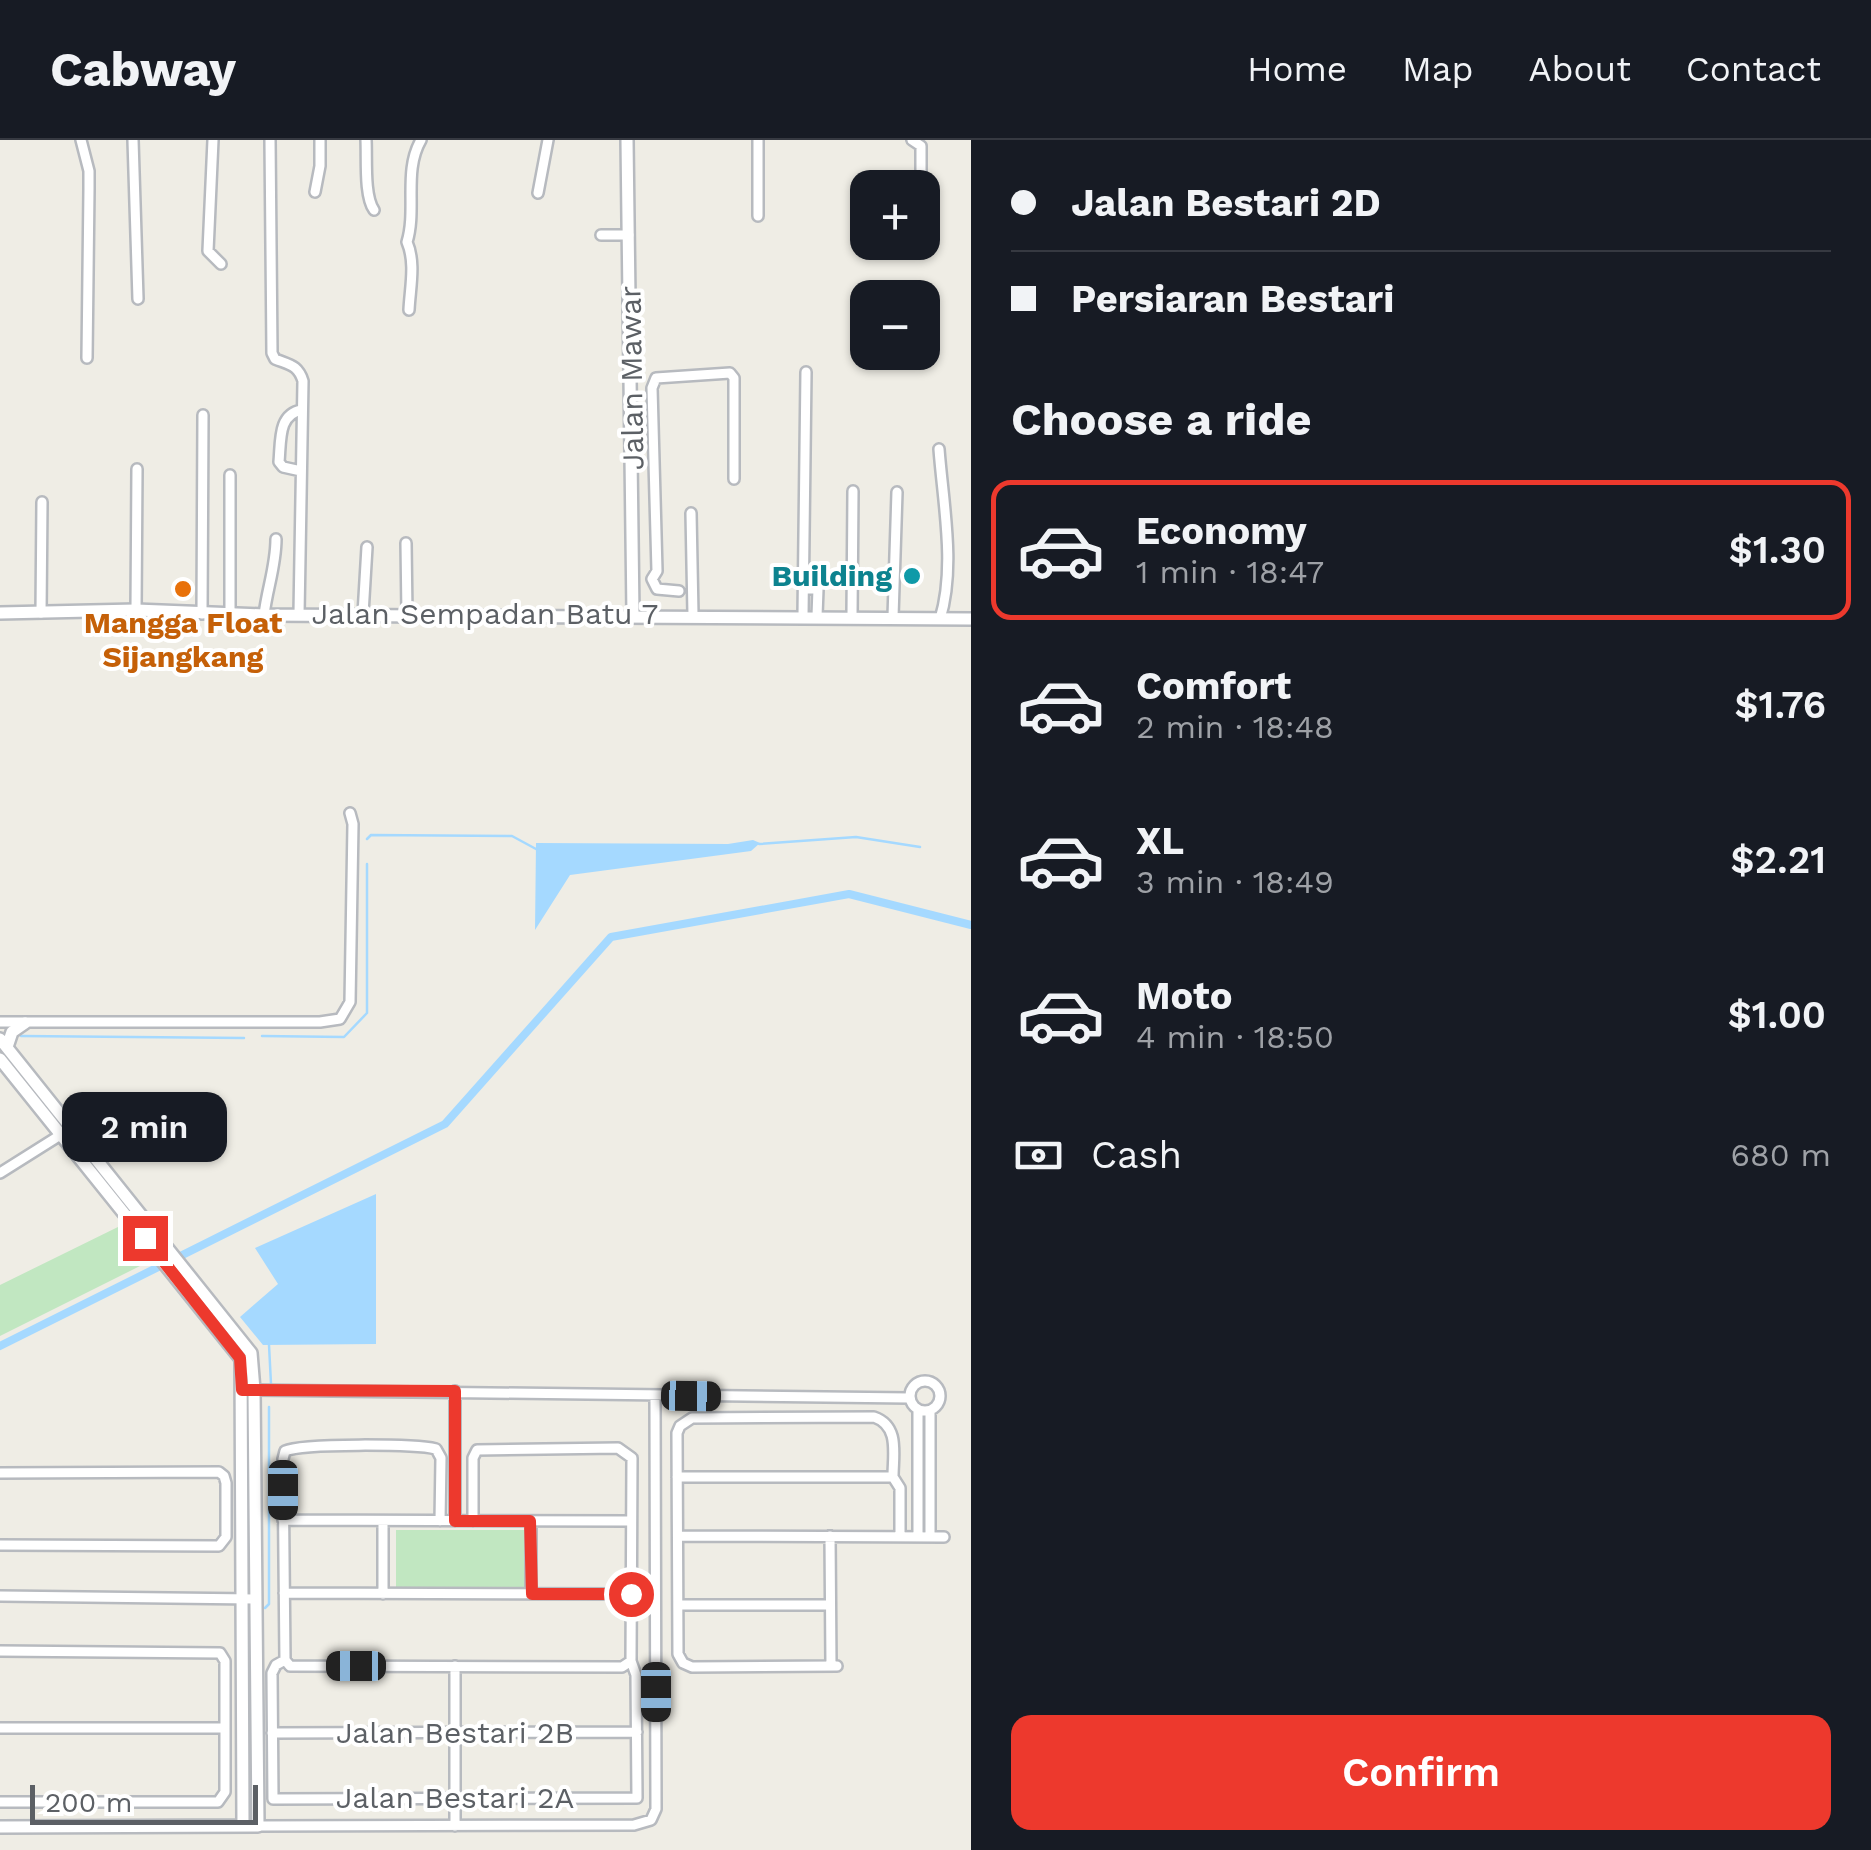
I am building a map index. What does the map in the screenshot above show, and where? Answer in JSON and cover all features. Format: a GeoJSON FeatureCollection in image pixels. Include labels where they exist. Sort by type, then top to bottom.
{"type":"FeatureCollection","features":[{"type":"Feature","properties":{"kind":"street"},"geometry":{"type":"LineString","coordinates":[[80,140],[89,189],[87,358]]}},
{"type":"Feature","properties":{"kind":"street"},"geometry":{"type":"LineString","coordinates":[[133,140],[138,298]]}},
{"type":"Feature","properties":{"kind":"street"},"geometry":{"type":"LineString","coordinates":[[213,140],[208,251],[221,264]]}},
{"type":"Feature","properties":{"kind":"street"},"geometry":{"type":"LineString","coordinates":[[270,140],[272,353],[276,359],[300,370],[303,381],[299,614]]}},
{"type":"Feature","properties":{"kind":"street"},"geometry":{"type":"LineString","coordinates":[[315,192],[320,140]]}},
{"type":"Feature","properties":{"kind":"street"},"geometry":{"type":"LineString","coordinates":[[366,140],[370,180],[367,197],[374,210]]}},
{"type":"Feature","properties":{"kind":"street"},"geometry":{"type":"LineString","coordinates":[[409,310],[411,251],[407,242],[414,151],[421,140]]}},
{"type":"Feature","properties":{"kind":"street"},"geometry":{"type":"LineString","coordinates":[[538,193],[548,140]]}},
{"type":"Feature","properties":{"kind":"street","name":"Jalan Mawar"},"geometry":{"type":"LineString","coordinates":[[627,140],[633,615]]}},
{"type":"Feature","properties":{"kind":"street"},"geometry":{"type":"LineString","coordinates":[[758,140],[758,216]]}},
{"type":"Feature","properties":{"kind":"street"},"geometry":{"type":"LineString","coordinates":[[912,140],[921,146],[920,170]]}},
{"type":"Feature","properties":{"kind":"street"},"geometry":{"type":"LineString","coordinates":[[600,235],[629,235]]}},
{"type":"Feature","properties":{"kind":"street"},"geometry":{"type":"LineString","coordinates":[[802,616],[806,372]]}},
{"type":"Feature","properties":{"kind":"street"},"geometry":{"type":"LineString","coordinates":[[679,591],[657,589],[652,579],[657,570],[654,380],[730,373],[734,378],[734,480]]}},
{"type":"Feature","properties":{"kind":"street"},"geometry":{"type":"LineString","coordinates":[[300,470],[283,468],[279,462],[284,419],[291,412],[302,410]]}},
{"type":"Feature","properties":{"kind":"street"},"geometry":{"type":"LineString","coordinates":[[202,614],[203,415]]}},
{"type":"Feature","properties":{"kind":"street"},"geometry":{"type":"LineString","coordinates":[[939,449],[946,558],[945,602],[940,619]]}},
{"type":"Feature","properties":{"kind":"street"},"geometry":{"type":"LineString","coordinates":[[136,470],[136,610]]}},
{"type":"Feature","properties":{"kind":"street"},"geometry":{"type":"LineString","coordinates":[[230,475],[230,615]]}},
{"type":"Feature","properties":{"kind":"street"},"geometry":{"type":"LineString","coordinates":[[634,486],[656,484]]}},
{"type":"Feature","properties":{"kind":"street"},"geometry":{"type":"LineString","coordinates":[[852,491],[852,616]]}},
{"type":"Feature","properties":{"kind":"street"},"geometry":{"type":"LineString","coordinates":[[893,617],[897,492]]}},
{"type":"Feature","properties":{"kind":"street"},"geometry":{"type":"LineString","coordinates":[[42,502],[42,613]]}},
{"type":"Feature","properties":{"kind":"street"},"geometry":{"type":"LineString","coordinates":[[691,513],[693,615]]}},
{"type":"Feature","properties":{"kind":"street"},"geometry":{"type":"LineString","coordinates":[[264,615],[276,567],[276,539]]}},
{"type":"Feature","properties":{"kind":"street"},"geometry":{"type":"LineString","coordinates":[[406,543],[407,614]]}},
{"type":"Feature","properties":{"kind":"street"},"geometry":{"type":"LineString","coordinates":[[363,614],[366,546]]}},
{"type":"Feature","properties":{"kind":"street"},"geometry":{"type":"LineString","coordinates":[[803,589],[818,589],[818,616]]}},
{"type":"Feature","properties":{"kind":"street","name":"Jalan Sempadan Batu 7"},"geometry":{"type":"LineString","coordinates":[[0,613],[136,610],[230,615],[971,619]]}},
{"type":"Feature","properties":{"kind":"street"},"geometry":{"type":"LineString","coordinates":[[0,1022],[340,1019],[350,1002],[353,943],[350,813]]}},
{"type":"Feature","properties":{"kind":"street"},"geometry":{"type":"LineString","coordinates":[[25,1022],[4,1043],[160,1248]]}},
{"type":"Feature","properties":{"kind":"street"},"geometry":{"type":"LineString","coordinates":[[0,1059],[177,1269],[240,1358],[248,1390],[243,1826]]}},
{"type":"Feature","properties":{"kind":"street"},"geometry":{"type":"LineString","coordinates":[[0,1173],[62,1134]]}},
{"type":"Feature","properties":{"kind":"street"},"geometry":{"type":"LineString","coordinates":[[909,1398],[913,1385],[932,1382],[940,1401],[930,1410],[918,1410]]}},
{"type":"Feature","properties":{"kind":"street"},"geometry":{"type":"LineString","coordinates":[[248,1390],[909,1398]]}},
{"type":"Feature","properties":{"kind":"street"},"geometry":{"type":"LineString","coordinates":[[455,1391],[455,1521]]}},
{"type":"Feature","properties":{"kind":"street"},"geometry":{"type":"LineString","coordinates":[[0,1827],[634,1825],[651,1820],[656,1815],[654,1396]]}},
{"type":"Feature","properties":{"kind":"street"},"geometry":{"type":"LineString","coordinates":[[909,1398],[918,1410],[924,1537]]}},
{"type":"Feature","properties":{"kind":"street"},"geometry":{"type":"LineString","coordinates":[[924,1537],[930,1410]]}},
{"type":"Feature","properties":{"kind":"street"},"geometry":{"type":"LineString","coordinates":[[830,1536],[834,1666],[692,1667],[683,1663],[678,1654],[677,1434],[685,1420],[874,1417],[889,1425],[893,1434],[894,1477],[900,1488],[900,1536]]}},
{"type":"Feature","properties":{"kind":"street"},"geometry":{"type":"LineString","coordinates":[[473,1521],[473,1458],[478,1450],[618,1448],[632,1458],[631,1661],[636,1675],[637,1732]]}},
{"type":"Feature","properties":{"kind":"street"},"geometry":{"type":"LineString","coordinates":[[440,1521],[440,1458],[436,1449],[286,1451],[285,1660],[290,1666],[622,1667],[631,1661]]}},
{"type":"Feature","properties":{"kind":"street"},"geometry":{"type":"LineString","coordinates":[[0,1473],[212,1472],[224,1476],[226,1537],[219,1546],[0,1545]]}},
{"type":"Feature","properties":{"kind":"street"},"geometry":{"type":"LineString","coordinates":[[678,1477],[894,1477]]}},
{"type":"Feature","properties":{"kind":"street"},"geometry":{"type":"LineString","coordinates":[[283,1520],[631,1522]]}},
{"type":"Feature","properties":{"kind":"street"},"geometry":{"type":"LineString","coordinates":[[383,1521],[383,1594]]}},
{"type":"Feature","properties":{"kind":"street"},"geometry":{"type":"LineString","coordinates":[[530,1521],[532,1594]]}},
{"type":"Feature","properties":{"kind":"street"},"geometry":{"type":"LineString","coordinates":[[678,1536],[944,1537]]}},
{"type":"Feature","properties":{"kind":"street"},"geometry":{"type":"LineString","coordinates":[[284,1594],[631,1594]]}},
{"type":"Feature","properties":{"kind":"street"},"geometry":{"type":"LineString","coordinates":[[0,1596],[248,1599]]}},
{"type":"Feature","properties":{"kind":"street"},"geometry":{"type":"LineString","coordinates":[[248,1599],[258,1826]]}},
{"type":"Feature","properties":{"kind":"street"},"geometry":{"type":"LineString","coordinates":[[678,1605],[830,1605]]}},
{"type":"Feature","properties":{"kind":"street"},"geometry":{"type":"LineString","coordinates":[[0,1651],[216,1651],[225,1661],[222,1800],[0,1802]]}},
{"type":"Feature","properties":{"kind":"street"},"geometry":{"type":"LineString","coordinates":[[272,1733],[272,1673],[285,1660]]}},
{"type":"Feature","properties":{"kind":"street"},"geometry":{"type":"LineString","coordinates":[[454,1666],[455,1826]]}},
{"type":"Feature","properties":{"kind":"street"},"geometry":{"type":"LineString","coordinates":[[0,1728],[225,1728]]}},
{"type":"Feature","properties":{"kind":"street","name":"Jalan Bestari 2B"},"geometry":{"type":"LineString","coordinates":[[272,1733],[637,1732]]}},
{"type":"Feature","properties":{"kind":"street","name":"Jalan Bestari 2A"},"geometry":{"type":"LineString","coordinates":[[272,1733],[273,1798],[637,1798],[637,1732]]}},
{"type":"Feature","properties":{"kind":"green space"},"geometry":{"type":"Polygon","coordinates":[[[122,1225],[146,1263],[0,1336],[0,1285],[122,1225]]]}},
{"type":"Feature","properties":{"kind":"green space"},"geometry":{"type":"Polygon","coordinates":[[[396,1530],[528,1530],[528,1587],[396,1587],[396,1530]]]}},
{"type":"Feature","properties":{"kind":"water"},"geometry":{"type":"Polygon","coordinates":[[[753,840],[760,843],[751,851],[570,875],[535,930],[536,843],[728,844],[753,840]]]}},
{"type":"Feature","properties":{"kind":"water"},"geometry":{"type":"Polygon","coordinates":[[[376,1194],[376,1344],[263,1345],[240,1317],[278,1284],[255,1248],[376,1194]]]}},
{"type":"Feature","properties":{"kind":"waterway"},"geometry":{"type":"LineString","coordinates":[[367,839],[371,835],[512,836],[536,849]]}},
{"type":"Feature","properties":{"kind":"waterway"},"geometry":{"type":"LineString","coordinates":[[759,844],[856,837],[920,847]]}},
{"type":"Feature","properties":{"kind":"waterway"},"geometry":{"type":"LineString","coordinates":[[262,1036],[344,1037],[367,1013],[367,864]]}},
{"type":"Feature","properties":{"kind":"waterway"},"geometry":{"type":"LineString","coordinates":[[0,1346],[445,1124],[611,937],[849,894],[971,925]]}},
{"type":"Feature","properties":{"kind":"waterway"},"geometry":{"type":"LineString","coordinates":[[21,1036],[244,1038]]}},
{"type":"Feature","properties":{"kind":"waterway"},"geometry":{"type":"LineString","coordinates":[[269,1345],[271,1384]]}},
{"type":"Feature","properties":{"kind":"waterway"},"geometry":{"type":"LineString","coordinates":[[265,1608],[269,1604],[269,1407]]}},
{"type":"Feature","properties":{"kind":"place","name":"Building"},"geometry":{"type":"Point","coordinates":[912,576]}},
{"type":"Feature","properties":{"kind":"place","name":"Mangga Float Sijangkang"},"geometry":{"type":"Point","coordinates":[183,589]}},
{"type":"Feature","properties":{"kind":"route"},"geometry":{"type":"LineString","coordinates":[[145,1238],[240,1358],[242,1390],[455,1391],[455,1521],[530,1521],[532,1594],[631,1594]]}}]}
